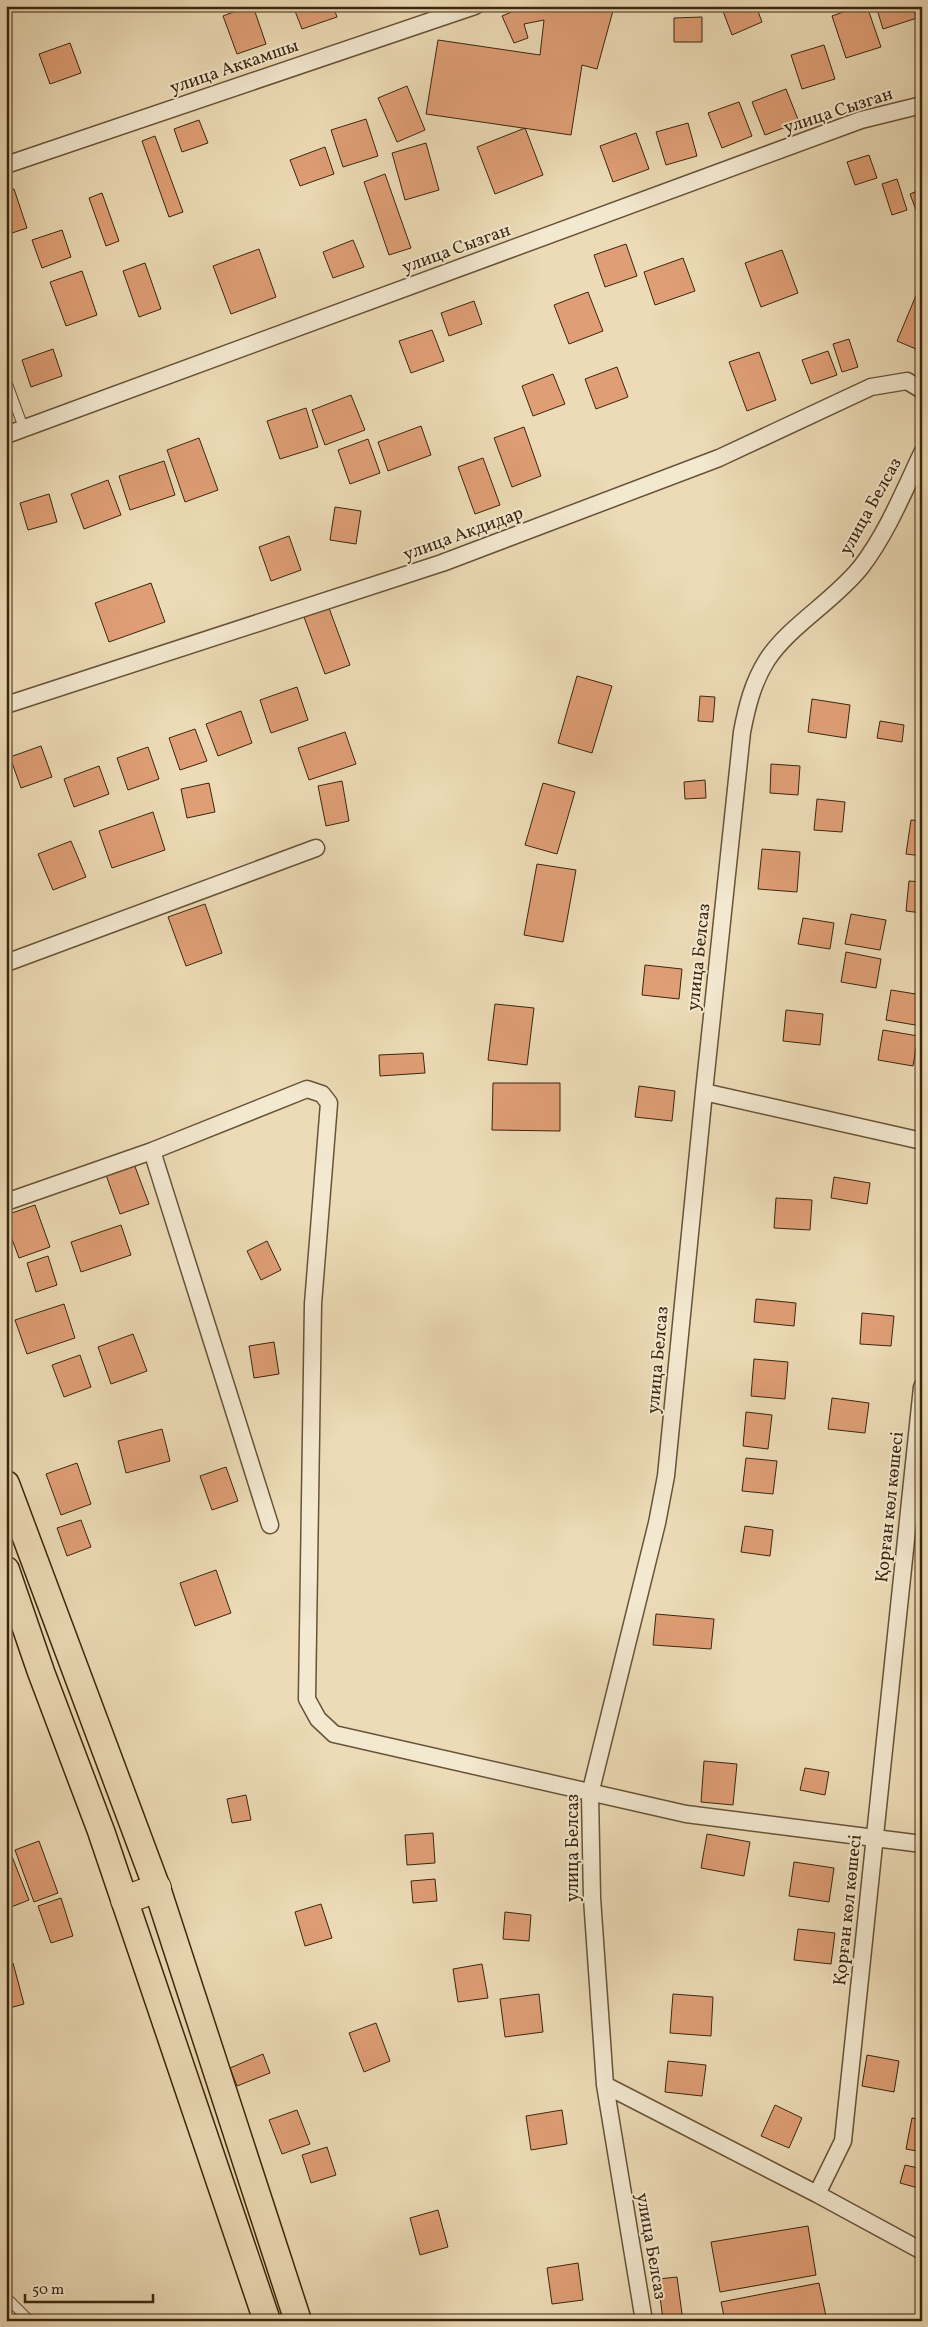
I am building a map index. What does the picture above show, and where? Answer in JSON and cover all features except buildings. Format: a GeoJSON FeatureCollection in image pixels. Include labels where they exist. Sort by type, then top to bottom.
{"type":"FeatureCollection","features":[{"type":"Feature","properties":{"kind":"highway"},"geometry":{"type":"LineString","coordinates":[[125,1900],[157,1888]]}},
{"type":"Feature","properties":{"kind":"main road"},"geometry":{"type":"LineString","coordinates":[[6,1484],[157,1888],[298,2321]]}},
{"type":"Feature","properties":{"kind":"main road"},"geometry":{"type":"LineString","coordinates":[[8,1581],[125,1900],[267,2321]]}},
{"type":"Feature","properties":{"kind":"street","name":"улица Аккамшы"},"geometry":{"type":"LineString","coordinates":[[6,165],[475,6]]}},
{"type":"Feature","properties":{"kind":"street","name":"улица Сызган"},"geometry":{"type":"LineString","coordinates":[[6,435],[861,120],[922,106]]}},
{"type":"Feature","properties":{"kind":"street","name":"улица Акдидар"},"geometry":{"type":"LineString","coordinates":[[6,705],[442,563],[719,458],[871,387],[907,381],[922,390]]}},
{"type":"Feature","properties":{"kind":"street","name":"улица Белсаз"},"geometry":{"type":"LineString","coordinates":[[644,2321],[605,2085],[592,1898],[590,1794],[657,1523],[666,1476],[742,732],[748,704],[757,678],[768,659],[781,643],[840,591],[862,566],[882,533],[922,453]]}},
{"type":"Feature","properties":{"kind":"street"},"geometry":{"type":"LineString","coordinates":[[6,963],[316,848]]}},
{"type":"Feature","properties":{"kind":"street"},"geometry":{"type":"LineString","coordinates":[[6,1202],[152,1151],[307,1089],[322,1094],[329,1102],[312,1324],[307,1699],[318,1719],[334,1734],[590,1794],[686,1814],[874,1840],[922,1844]]}},
{"type":"Feature","properties":{"kind":"street"},"geometry":{"type":"LineString","coordinates":[[704,1092],[922,1141]]}},
{"type":"Feature","properties":{"kind":"street"},"geometry":{"type":"LineString","coordinates":[[152,1151],[270,1525]]}},
{"type":"Feature","properties":{"kind":"street","name":"Қорған көл көшесі"},"geometry":{"type":"LineString","coordinates":[[817,2194],[843,2141],[922,1387]]}},
{"type":"Feature","properties":{"kind":"street"},"geometry":{"type":"LineString","coordinates":[[605,2085],[817,2194],[922,2251]]}},
{"type":"Feature","properties":{"kind":"lane"},"geometry":{"type":"LineString","coordinates":[[6,380],[24,429]]}},
{"type":"Feature","properties":{"kind":"lane"},"geometry":{"type":"LineString","coordinates":[[6,2297],[30,2321]]}}]}
